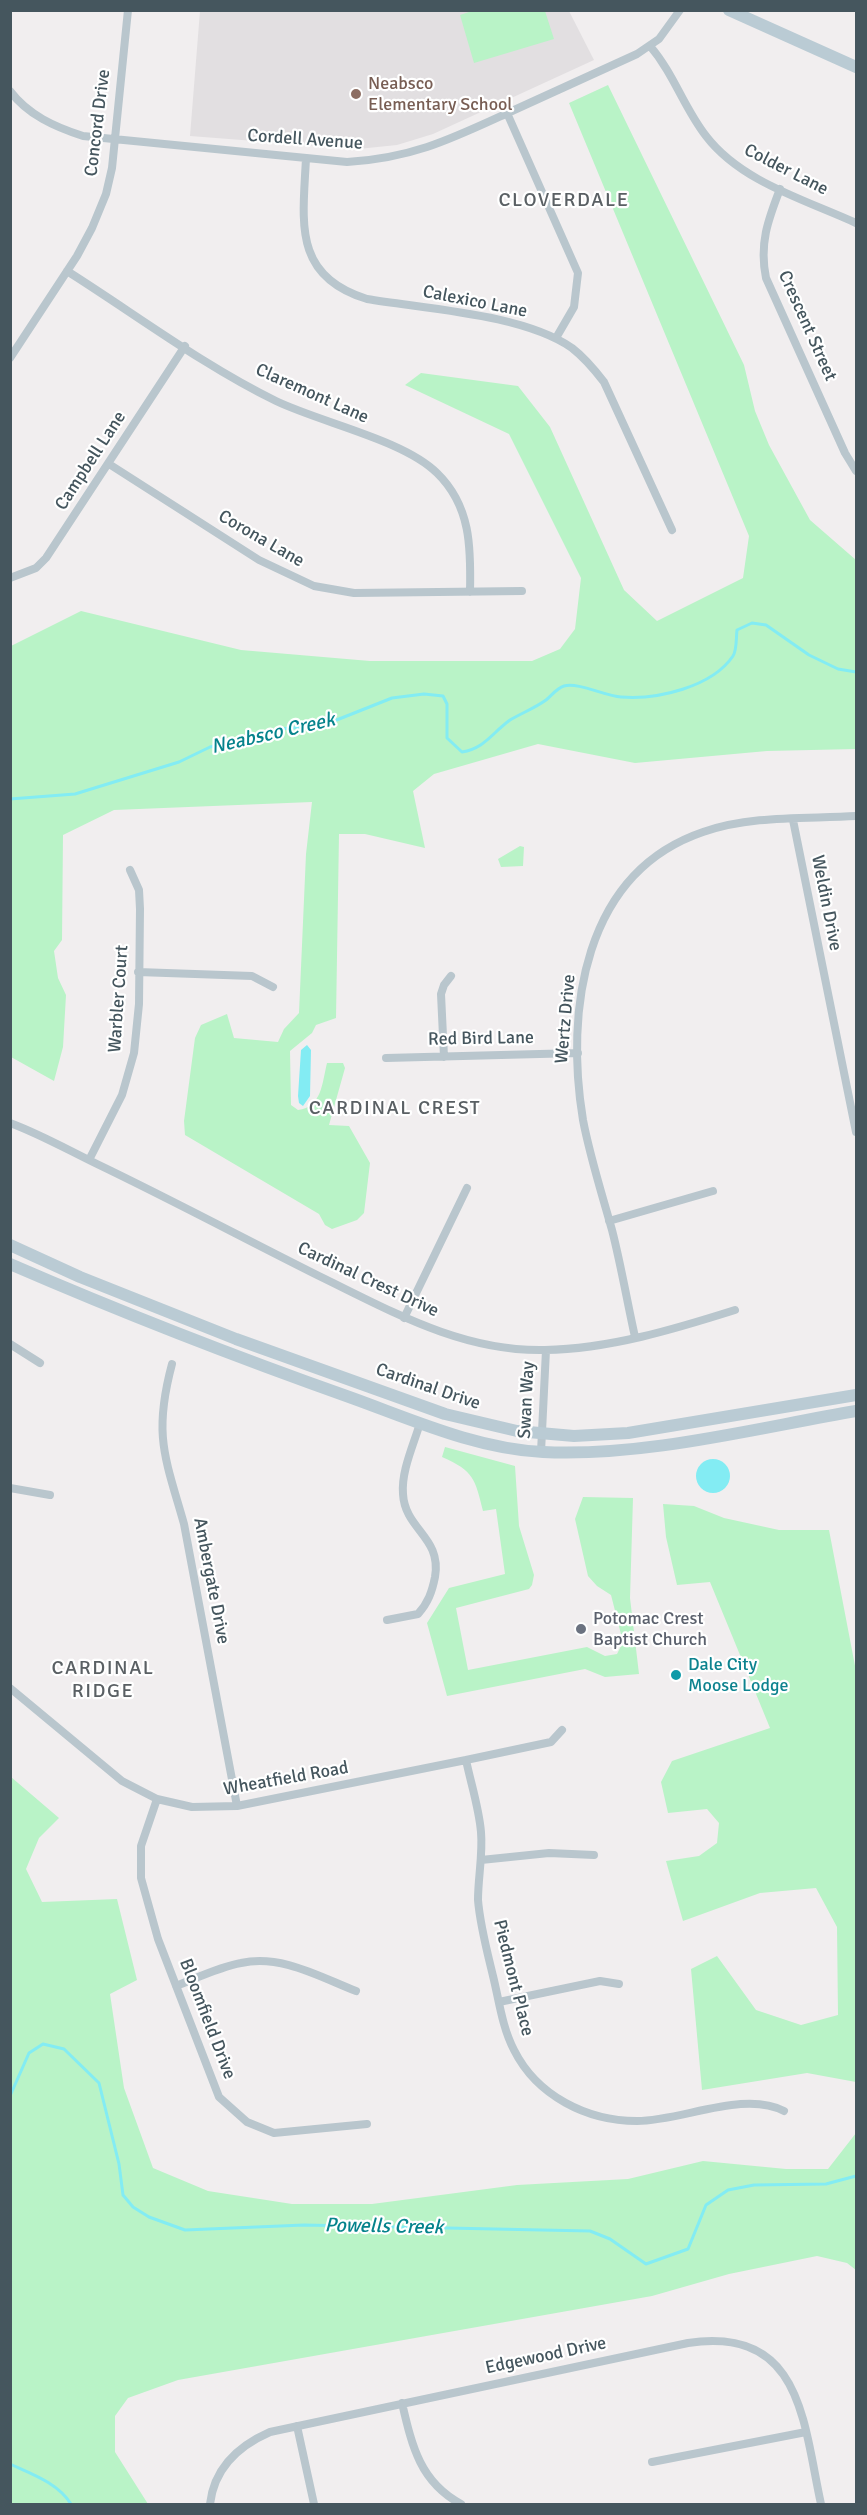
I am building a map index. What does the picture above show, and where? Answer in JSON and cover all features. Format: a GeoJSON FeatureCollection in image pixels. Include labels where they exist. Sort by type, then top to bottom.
{"type":"FeatureCollection","features":[{"type":"Feature","properties":{"kind":"main road"},"geometry":{"type":"LineString","coordinates":[[729,10],[755,16],[856,67]]}},
{"type":"Feature","properties":{"kind":"main road","name":"Cardinal Drive"},"geometry":{"type":"LineString","coordinates":[[10,1245],[153,1307],[445,1414],[496,1428],[542,1434],[594,1436],[856,1395]]}},
{"type":"Feature","properties":{"kind":"main road","name":"Cardinal Drive"},"geometry":{"type":"LineString","coordinates":[[10,1264],[153,1325],[468,1439],[541,1452],[629,1449],[856,1411]]}},
{"type":"Feature","properties":{"kind":"street","name":"Concord Drive"},"geometry":{"type":"LineString","coordinates":[[10,358],[87,239],[102,203],[111,174],[128,10]]}},
{"type":"Feature","properties":{"kind":"street","name":"Cordell Avenue"},"geometry":{"type":"LineString","coordinates":[[10,91],[22,105],[49,123],[82,136],[347,162],[405,155],[444,142],[650,46],[669,28],[680,10]]}},
{"type":"Feature","properties":{"kind":"street","name":"Colder Lane"},"geometry":{"type":"LineString","coordinates":[[650,46],[667,68],[710,142],[735,164],[780,189],[856,223]]}},
{"type":"Feature","properties":{"kind":"street"},"geometry":{"type":"LineString","coordinates":[[507,113],[578,273],[574,308],[556,339]]}},
{"type":"Feature","properties":{"kind":"street","name":"Calexico Lane"},"geometry":{"type":"LineString","coordinates":[[306,158],[304,240],[314,262],[334,283],[367,299],[489,318],[556,339],[583,357],[604,382],[672,530]]}},
{"type":"Feature","properties":{"kind":"street","name":"Crescent Street"},"geometry":{"type":"LineString","coordinates":[[780,189],[764,236],[762,250],[766,278],[845,453],[856,471]]}},
{"type":"Feature","properties":{"kind":"street","name":"Claremont Lane"},"geometry":{"type":"LineString","coordinates":[[67,271],[275,400],[401,449],[428,465],[448,486],[465,516],[468,531],[470,592]]}},
{"type":"Feature","properties":{"kind":"street","name":"Campbell Lane"},"geometry":{"type":"LineString","coordinates":[[10,578],[43,563],[185,346]]}},
{"type":"Feature","properties":{"kind":"street","name":"Corona Lane"},"geometry":{"type":"LineString","coordinates":[[109,464],[259,560],[314,586],[354,593],[522,591]]}},
{"type":"Feature","properties":{"kind":"street","name":"Wertz Drive"},"geometry":{"type":"LineString","coordinates":[[635,1337],[583,1120],[578,1053],[583,989],[593,946],[611,904],[629,878],[665,850],[702,832],[738,823],[856,816]]}},
{"type":"Feature","properties":{"kind":"street","name":"Weldin Drive"},"geometry":{"type":"LineString","coordinates":[[793,820],[856,1132]]}},
{"type":"Feature","properties":{"kind":"street","name":"Warbler Court"},"geometry":{"type":"LineString","coordinates":[[90,1160],[122,1095],[137,1028],[140,909],[139,890],[130,870]]}},
{"type":"Feature","properties":{"kind":"street"},"geometry":{"type":"LineString","coordinates":[[138,972],[252,976],[273,987]]}},
{"type":"Feature","properties":{"kind":"street"},"geometry":{"type":"LineString","coordinates":[[444,1057],[441,994],[451,976]]}},
{"type":"Feature","properties":{"kind":"street","name":"Red Bird Lane"},"geometry":{"type":"LineString","coordinates":[[386,1058],[578,1053]]}},
{"type":"Feature","properties":{"kind":"street","name":"Cardinal Crest Drive"},"geometry":{"type":"LineString","coordinates":[[10,1123],[90,1160],[404,1318],[481,1343],[546,1350],[635,1337],[735,1310]]}},
{"type":"Feature","properties":{"kind":"street"},"geometry":{"type":"LineString","coordinates":[[404,1318],[467,1188]]}},
{"type":"Feature","properties":{"kind":"street"},"geometry":{"type":"LineString","coordinates":[[609,1221],[713,1191]]}},
{"type":"Feature","properties":{"kind":"street"},"geometry":{"type":"LineString","coordinates":[[10,1344],[40,1363]]}},
{"type":"Feature","properties":{"kind":"street","name":"Swan Way"},"geometry":{"type":"LineString","coordinates":[[541,1452],[546,1350]]}},
{"type":"Feature","properties":{"kind":"street","name":"Ambergate Drive"},"geometry":{"type":"LineString","coordinates":[[172,1364],[163,1397],[162,1443],[169,1480],[184,1524],[237,1806]]}},
{"type":"Feature","properties":{"kind":"street"},"geometry":{"type":"LineString","coordinates":[[387,1620],[411,1618],[425,1606],[432,1591],[437,1563],[429,1540],[408,1515],[402,1493],[420,1422]]}},
{"type":"Feature","properties":{"kind":"street"},"geometry":{"type":"LineString","coordinates":[[10,1488],[50,1495]]}},
{"type":"Feature","properties":{"kind":"street","name":"Wheatfield Road"},"geometry":{"type":"LineString","coordinates":[[10,1688],[106,1769],[143,1794],[192,1807],[237,1806],[466,1760],[551,1742],[562,1730]]}},
{"type":"Feature","properties":{"kind":"street","name":"Piedmont Place"},"geometry":{"type":"LineString","coordinates":[[466,1760],[480,1828],[481,1860],[478,1879],[481,1922],[499,2002],[513,2049],[531,2076],[559,2099],[586,2113],[613,2119],[640,2121],[756,2103],[784,2111]]}},
{"type":"Feature","properties":{"kind":"street","name":"Bloomfield Drive"},"geometry":{"type":"LineString","coordinates":[[157,1799],[141,1846],[141,1878],[158,1939],[213,2085],[236,2115],[259,2128],[282,2134],[367,2124]]}},
{"type":"Feature","properties":{"kind":"street"},"geometry":{"type":"LineString","coordinates":[[481,1860],[549,1853],[594,1855]]}},
{"type":"Feature","properties":{"kind":"street"},"geometry":{"type":"LineString","coordinates":[[176,1986],[240,1963],[267,1960],[294,1967],[356,1991]]}},
{"type":"Feature","properties":{"kind":"street"},"geometry":{"type":"LineString","coordinates":[[499,2002],[600,1981],[619,1984]]}},
{"type":"Feature","properties":{"kind":"street","name":"Edgewood Drive"},"geometry":{"type":"LineString","coordinates":[[210,2505],[219,2473],[232,2457],[257,2438],[297,2426],[688,2343],[721,2341],[748,2347],[778,2366],[795,2390],[821,2505]]}},
{"type":"Feature","properties":{"kind":"street"},"geometry":{"type":"LineString","coordinates":[[402,2403],[418,2461],[436,2487],[461,2505]]}},
{"type":"Feature","properties":{"kind":"street"},"geometry":{"type":"LineString","coordinates":[[297,2426],[314,2505]]}},
{"type":"Feature","properties":{"kind":"street"},"geometry":{"type":"LineString","coordinates":[[652,2462],[806,2432]]}},
{"type":"Feature","properties":{"kind":"shaded area","name":"Neabsco Elementary School"},"geometry":{"type":"Polygon","coordinates":[[[200,11],[569,11],[594,60],[433,134],[397,145],[358,149],[190,136],[200,11]]]}},
{"type":"Feature","properties":{"kind":"green space"},"geometry":{"type":"Polygon","coordinates":[[[475,10],[545,11],[554,39],[474,63],[460,15],[475,10]]]}},
{"type":"Feature","properties":{"kind":"green space"},"geometry":{"type":"Polygon","coordinates":[[[608,85],[744,365],[755,411],[769,445],[810,520],[856,560],[856,749],[767,751],[635,763],[538,744],[434,774],[413,791],[425,848],[365,834],[339,834],[336,1018],[316,1025],[312,1033],[290,1051],[291,1105],[298,1110],[312,1104],[320,1093],[327,1063],[343,1063],[345,1068],[329,1125],[349,1126],[370,1163],[364,1213],[357,1220],[332,1229],[325,1225],[319,1214],[185,1135],[184,1121],[195,1038],[201,1025],[227,1014],[234,1038],[278,1042],[284,1029],[299,1013],[306,854],[312,802],[114,810],[63,835],[62,940],[54,951],[58,978],[66,995],[63,1047],[54,1081],[11,1057],[11,646],[81,611],[241,650],[370,661],[532,661],[560,649],[575,629],[581,578],[509,434],[405,385],[421,373],[518,386],[550,427],[624,590],[657,621],[743,578],[749,536],[569,103],[608,85]]]}},
{"type":"Feature","properties":{"kind":"green space"},"geometry":{"type":"Polygon","coordinates":[[[520,846],[524,847],[523,866],[501,867],[498,859],[520,846]]]}},
{"type":"Feature","properties":{"kind":"green space"},"geometry":{"type":"Polygon","coordinates":[[[445,1447],[515,1466],[519,1526],[534,1575],[529,1589],[456,1608],[468,1670],[587,1647],[605,1656],[617,1654],[623,1642],[611,1595],[597,1586],[588,1576],[575,1519],[583,1497],[633,1498],[630,1598],[639,1674],[605,1677],[585,1669],[447,1696],[427,1623],[449,1588],[505,1574],[496,1509],[483,1511],[472,1477],[461,1467],[442,1457],[445,1447]]]}},
{"type":"Feature","properties":{"kind":"green space"},"geometry":{"type":"Polygon","coordinates":[[[663,1504],[694,1506],[724,1518],[779,1530],[829,1530],[856,1671],[856,2082],[807,2073],[702,2090],[691,1969],[717,1956],[756,2010],[801,2025],[838,2015],[837,1927],[816,1888],[760,1893],[683,1921],[666,1861],[699,1856],[717,1843],[719,1823],[707,1809],[668,1813],[661,1782],[672,1761],[770,1728],[710,1582],[677,1585],[666,1537],[663,1504]]]}},
{"type":"Feature","properties":{"kind":"green space"},"geometry":{"type":"Polygon","coordinates":[[[11,1777],[59,1818],[39,1838],[26,1869],[42,1902],[117,1899],[137,1980],[110,1994],[124,2088],[153,2168],[208,2191],[292,2204],[372,2204],[517,2185],[628,2179],[703,2161],[786,2169],[828,2169],[856,2133],[856,2270],[847,2263],[817,2256],[729,2274],[652,2296],[178,2380],[128,2398],[115,2416],[115,2452],[148,2504],[11,2504],[11,1777]]]}},
{"type":"Feature","properties":{"kind":"water"},"geometry":{"type":"Polygon","coordinates":[[[307,1045],[311,1050],[310,1096],[303,1106],[299,1103],[298,1096],[301,1050],[307,1045]]]}},
{"type":"Feature","properties":{"kind":"water"},"geometry":{"type":"Polygon","coordinates":[[[713,1459],[725,1464],[730,1476],[725,1488],[713,1493],[701,1488],[696,1476],[701,1464],[713,1459]]]}},
{"type":"Feature","properties":{"kind":"waterway","name":"Neabsco Creek"},"geometry":{"type":"LineString","coordinates":[[10,799],[75,794],[179,762],[210,747],[280,729],[324,725],[392,698],[424,694],[443,696],[447,704],[447,738],[462,752],[483,744],[510,720],[542,703],[564,686],[577,686],[621,697],[635,697],[667,694],[698,683],[724,667],[733,656],[737,630],[752,623],[766,625],[809,655],[838,669],[856,672]]}},
{"type":"Feature","properties":{"kind":"waterway","name":"Powells Creek"},"geometry":{"type":"LineString","coordinates":[[10,2096],[29,2053],[43,2044],[64,2049],[99,2083],[119,2164],[123,2195],[133,2207],[149,2217],[185,2230],[304,2225],[590,2231],[610,2239],[646,2264],[688,2249],[706,2205],[728,2190],[754,2185],[826,2184],[856,2176]]}},
{"type":"Feature","properties":{"kind":"waterway","name":"Powells Creek"},"geometry":{"type":"LineString","coordinates":[[10,2464],[52,2485],[71,2504]]}},
{"type":"Feature","properties":{"kind":"place","name":"Neabsco Elementary School"},"geometry":{"type":"Point","coordinates":[356,94]}},
{"type":"Feature","properties":{"kind":"place","name":"Potomac Crest Baptist Church"},"geometry":{"type":"Point","coordinates":[581,1629]}},
{"type":"Feature","properties":{"kind":"place","name":"Dale City Moose Lodge"},"geometry":{"type":"Point","coordinates":[676,1675]}},
{"type":"Feature","properties":{"kind":"district","name":"CLOVERDALE"},"geometry":{"type":"Point","coordinates":[564,201]}},
{"type":"Feature","properties":{"kind":"district","name":"CARDINAL CREST"},"geometry":{"type":"Point","coordinates":[395,1109]}},
{"type":"Feature","properties":{"kind":"district","name":"CARDINAL RIDGE"},"geometry":{"type":"Point","coordinates":[103,1680]}}]}
